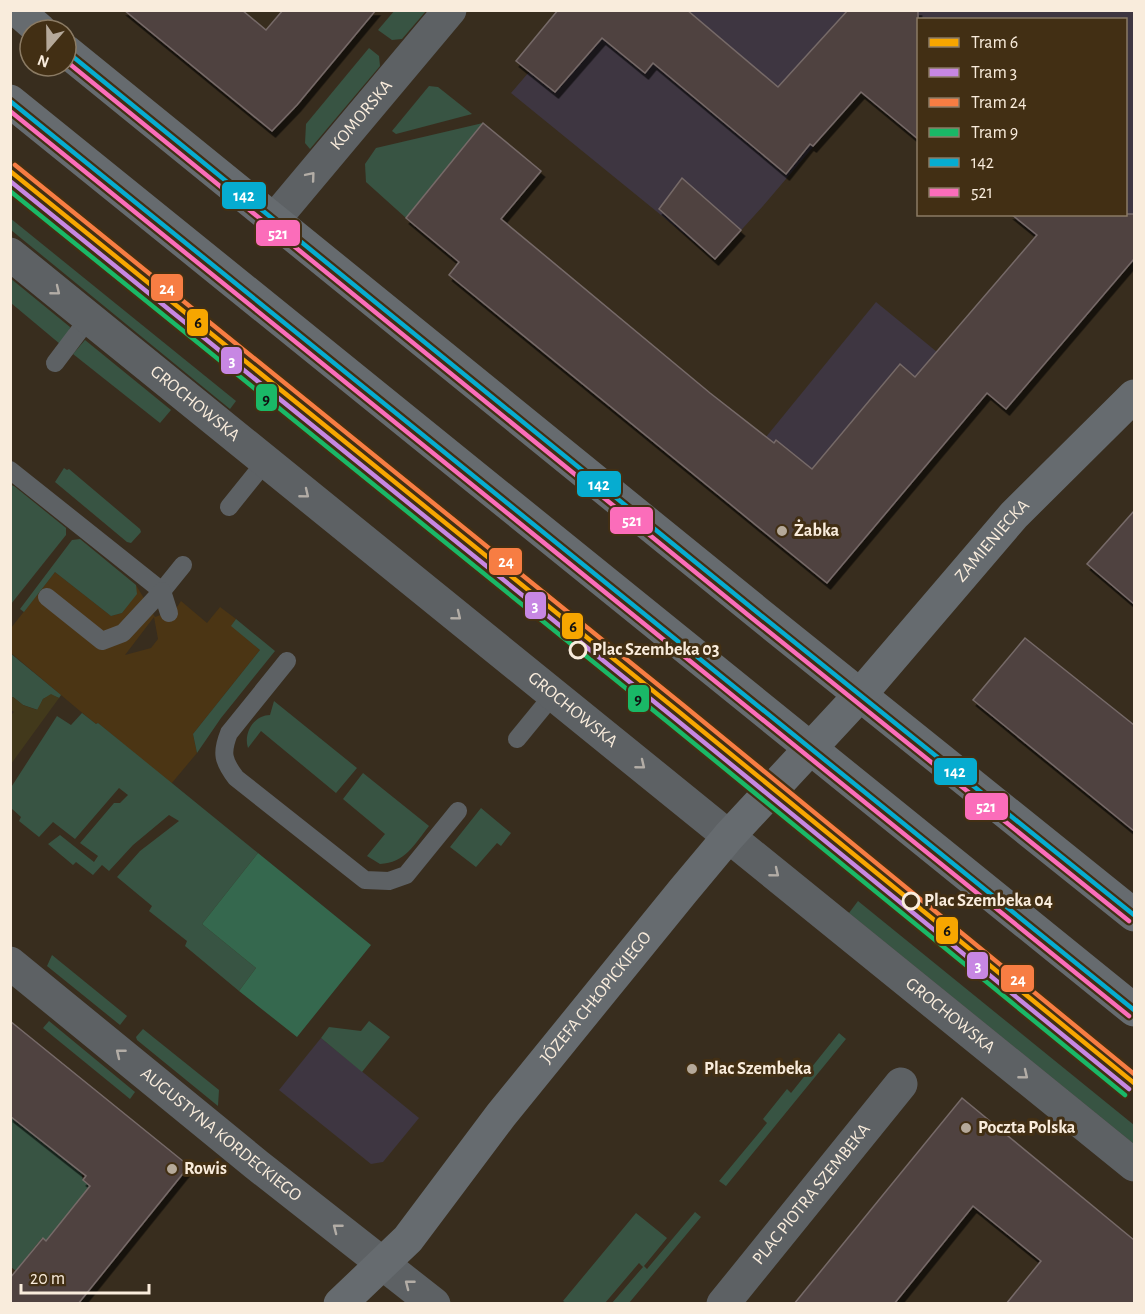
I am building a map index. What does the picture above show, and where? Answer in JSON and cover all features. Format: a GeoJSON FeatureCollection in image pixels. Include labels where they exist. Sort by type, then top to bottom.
{"type":"FeatureCollection","features":[{"type":"Feature","properties":{"kind":"main road"},"geometry":{"type":"LineString","coordinates":[[78,61],[273,221],[1134,915]]}},
{"type":"Feature","properties":{"kind":"main road"},"geometry":{"type":"LineString","coordinates":[[10,101],[1134,1010]]}},
{"type":"Feature","properties":{"kind":"main road","name":"ZAMIENIECKA"},"geometry":{"type":"LineString","coordinates":[[860,695],[1014,515],[1134,396]]}},
{"type":"Feature","properties":{"kind":"main road","name":"JÓZEFA CHŁOPICKIEGO"},"geometry":{"type":"LineString","coordinates":[[340,1304],[408,1239],[501,1115],[671,905],[729,836],[860,695]]}},
{"type":"Feature","properties":{"kind":"street","name":"KOMORSKA"},"geometry":{"type":"LineString","coordinates":[[273,221],[450,10]]}},
{"type":"Feature","properties":{"kind":"street","name":"GROCHOWSKA"},"geometry":{"type":"LineString","coordinates":[[10,255],[1134,1165]]}},
{"type":"Feature","properties":{"kind":"street","name":"AUGUSTYNA KORDECKIEGO"},"geometry":{"type":"LineString","coordinates":[[10,963],[257,1165],[434,1304]]}},
{"type":"Feature","properties":{"kind":"street","name":"PLAC PIOTRA SZEMBEKA"},"geometry":{"type":"LineString","coordinates":[[723,1304],[901,1084]]}},
{"type":"Feature","properties":{"kind":"lane"},"geometry":{"type":"LineString","coordinates":[[55,363],[89,318]]}},
{"type":"Feature","properties":{"kind":"lane"},"geometry":{"type":"LineString","coordinates":[[229,507],[266,461]]}},
{"type":"Feature","properties":{"kind":"lane"},"geometry":{"type":"LineString","coordinates":[[10,470],[162,591],[169,613]]}},
{"type":"Feature","properties":{"kind":"lane"},"geometry":{"type":"LineString","coordinates":[[47,597],[102,641],[123,633],[183,565]]}},
{"type":"Feature","properties":{"kind":"lane"},"geometry":{"type":"LineString","coordinates":[[287,661],[229,733],[224,746],[226,764],[236,778],[365,880],[389,882],[406,875],[458,811]]}},
{"type":"Feature","properties":{"kind":"lane"},"geometry":{"type":"LineString","coordinates":[[517,739],[553,694]]}},
{"type":"Feature","properties":{"kind":"shaded area"},"geometry":{"type":"Polygon","coordinates":[[[558,11],[1134,11],[1134,258],[1105,293],[1012,216],[1127,216],[1127,18],[917,18],[917,138],[860,92],[715,259],[511,93],[529,72],[516,61],[558,11]]]}},
{"type":"Feature","properties":{"kind":"shaded area"},"geometry":{"type":"Polygon","coordinates":[[[876,302],[987,393],[830,580],[827,580],[766,437],[876,302]]]}},
{"type":"Feature","properties":{"kind":"shaded area"},"geometry":{"type":"Polygon","coordinates":[[[55,572],[111,616],[122,613],[136,594],[136,585],[155,617],[175,610],[181,601],[207,623],[220,607],[236,619],[232,626],[260,650],[193,734],[197,753],[171,784],[11,653],[11,628],[55,572]],[[154,617],[125,655],[151,648],[158,639],[154,617]]]}},
{"type":"Feature","properties":{"kind":"shaded area"},"geometry":{"type":"Polygon","coordinates":[[[321,1038],[419,1118],[383,1162],[371,1164],[279,1090],[321,1038]]]}},
{"type":"Feature","properties":{"kind":"green space"},"geometry":{"type":"Polygon","coordinates":[[[395,10],[426,11],[402,39],[392,40],[378,30],[395,10]]]}},
{"type":"Feature","properties":{"kind":"green space"},"geometry":{"type":"Polygon","coordinates":[[[369,48],[379,56],[380,66],[310,149],[305,143],[306,124],[369,48]]]}},
{"type":"Feature","properties":{"kind":"green space"},"geometry":{"type":"Polygon","coordinates":[[[429,86],[438,87],[472,114],[396,134],[392,131],[429,86]]]}},
{"type":"Feature","properties":{"kind":"green space"},"geometry":{"type":"Polygon","coordinates":[[[483,123],[406,218],[366,182],[365,164],[376,148],[483,123]]]}},
{"type":"Feature","properties":{"kind":"green space"},"geometry":{"type":"Polygon","coordinates":[[[10,218],[236,401],[230,409],[11,230],[10,218]]]}},
{"type":"Feature","properties":{"kind":"green space"},"geometry":{"type":"Polygon","coordinates":[[[10,278],[70,327],[69,334],[60,344],[11,303],[10,278]]]}},
{"type":"Feature","properties":{"kind":"green space"},"geometry":{"type":"Polygon","coordinates":[[[85,340],[171,410],[160,423],[73,354],[85,340]]]}},
{"type":"Feature","properties":{"kind":"green space"},"geometry":{"type":"Polygon","coordinates":[[[64,468],[69,469],[140,529],[141,532],[131,543],[55,482],[64,468]]]}},
{"type":"Feature","properties":{"kind":"green space"},"geometry":{"type":"Polygon","coordinates":[[[11,485],[66,528],[66,535],[11,604],[11,485]]]}},
{"type":"Feature","properties":{"kind":"green space"},"geometry":{"type":"Polygon","coordinates":[[[80,539],[136,585],[137,594],[122,613],[111,616],[55,572],[24,612],[20,609],[72,540],[80,539]]]}},
{"type":"Feature","properties":{"kind":"green space"},"geometry":{"type":"Polygon","coordinates":[[[236,619],[275,651],[221,718],[197,753],[193,734],[260,650],[231,626],[236,619]]]}},
{"type":"Feature","properties":{"kind":"green space"},"geometry":{"type":"Polygon","coordinates":[[[10,653],[61,695],[59,698],[51,695],[43,699],[38,710],[11,698],[10,653]]]}},
{"type":"Feature","properties":{"kind":"green space"},"geometry":{"type":"Polygon","coordinates":[[[274,701],[357,768],[336,793],[261,731],[248,748],[247,737],[251,726],[259,718],[270,715],[274,701]]]}},
{"type":"Feature","properties":{"kind":"green space"},"geometry":{"type":"Polygon","coordinates":[[[82,713],[96,724],[98,723],[258,853],[202,924],[256,968],[239,991],[185,946],[187,941],[149,911],[152,906],[117,877],[140,851],[179,821],[169,815],[133,845],[109,871],[102,865],[93,875],[76,862],[73,865],[48,844],[60,835],[94,862],[98,856],[80,843],[114,803],[120,803],[128,795],[119,788],[75,839],[53,822],[39,837],[19,821],[21,817],[11,808],[10,789],[57,716],[71,725],[82,713]]]}},
{"type":"Feature","properties":{"kind":"green space"},"geometry":{"type":"Polygon","coordinates":[[[363,773],[429,826],[403,857],[389,863],[380,864],[367,856],[385,834],[343,799],[363,773]]]}},
{"type":"Feature","properties":{"kind":"green space"},"geometry":{"type":"Polygon","coordinates":[[[481,808],[511,833],[501,846],[497,843],[476,867],[450,847],[481,808]]]}},
{"type":"Feature","properties":{"kind":"green space"},"geometry":{"type":"Polygon","coordinates":[[[258,853],[371,945],[297,1037],[239,991],[256,968],[202,924],[258,853]]]}},
{"type":"Feature","properties":{"kind":"green space"},"geometry":{"type":"Polygon","coordinates":[[[858,901],[1134,1125],[1134,1144],[849,913],[858,901]]]}},
{"type":"Feature","properties":{"kind":"green space"},"geometry":{"type":"Polygon","coordinates":[[[52,955],[127,1016],[120,1025],[47,966],[52,955]]]}},
{"type":"Feature","properties":{"kind":"green space"},"geometry":{"type":"Polygon","coordinates":[[[49,1021],[135,1092],[130,1099],[43,1028],[49,1021]]]}},
{"type":"Feature","properties":{"kind":"green space"},"geometry":{"type":"Polygon","coordinates":[[[369,1021],[390,1037],[362,1072],[321,1038],[329,1027],[361,1031],[369,1021]]]}},
{"type":"Feature","properties":{"kind":"green space"},"geometry":{"type":"Polygon","coordinates":[[[143,1029],[219,1090],[218,1106],[137,1040],[136,1037],[143,1029]]]}},
{"type":"Feature","properties":{"kind":"green space"},"geometry":{"type":"Polygon","coordinates":[[[839,1033],[846,1039],[726,1186],[719,1181],[767,1123],[763,1119],[787,1089],[791,1093],[839,1033]]]}},
{"type":"Feature","properties":{"kind":"green space"},"geometry":{"type":"Polygon","coordinates":[[[11,1116],[79,1161],[83,1180],[90,1186],[46,1241],[42,1238],[29,1254],[33,1257],[16,1271],[11,1267],[11,1116]]]}},
{"type":"Feature","properties":{"kind":"green space"},"geometry":{"type":"Polygon","coordinates":[[[695,1212],[701,1217],[629,1303],[612,1303],[643,1267],[639,1263],[605,1303],[566,1303],[563,1301],[636,1213],[667,1238],[644,1266],[647,1269],[695,1212]]]}},
{"type":"Feature","properties":{"kind":"sand"},"geometry":{"type":"Polygon","coordinates":[[[51,694],[59,698],[11,764],[11,715],[14,712],[11,710],[11,698],[37,710],[43,699],[51,694]]]}},
{"type":"Feature","properties":{"kind":"building"},"geometry":{"type":"Polygon","coordinates":[[[124,10],[242,10],[266,30],[283,10],[376,10],[297,105],[272,131],[124,10]]]}},
{"type":"Feature","properties":{"kind":"building"},"geometry":{"type":"Polygon","coordinates":[[[558,10],[687,10],[778,87],[848,10],[918,10],[917,138],[861,92],[813,146],[810,144],[786,174],[653,63],[645,73],[602,38],[555,92],[516,61],[558,10]]]}},
{"type":"Feature","properties":{"kind":"building"},"geometry":{"type":"Polygon","coordinates":[[[483,123],[541,171],[501,219],[710,393],[774,443],[776,440],[812,469],[900,364],[915,377],[1037,235],[1013,216],[1127,216],[1127,214],[1134,214],[1134,259],[1006,409],[987,393],[827,583],[449,275],[459,262],[406,218],[483,123]]]}},
{"type":"Feature","properties":{"kind":"building"},"geometry":{"type":"Polygon","coordinates":[[[682,178],[741,230],[715,259],[659,209],[682,178]]]}},
{"type":"Feature","properties":{"kind":"building"},"geometry":{"type":"Polygon","coordinates":[[[1134,511],[1134,604],[1087,564],[1134,511]]]}},
{"type":"Feature","properties":{"kind":"building"},"geometry":{"type":"Polygon","coordinates":[[[1025,638],[1134,725],[1134,831],[973,700],[1025,638]]]}},
{"type":"Feature","properties":{"kind":"building"},"geometry":{"type":"Polygon","coordinates":[[[10,1021],[189,1166],[78,1304],[10,1304],[10,1278],[43,1238],[46,1241],[90,1186],[83,1180],[86,1176],[10,1116],[10,1021]]]}},
{"type":"Feature","properties":{"kind":"building"},"geometry":{"type":"Polygon","coordinates":[[[962,1098],[1134,1240],[1134,1304],[1006,1304],[1041,1261],[973,1206],[894,1304],[794,1304],[962,1098]]]}},
{"type":"Feature","properties":{"kind":"tram line","name":"24"},"geometry":{"type":"LineString","coordinates":[[15,165],[683,705],[1134,1074]]}},
{"type":"Feature","properties":{"kind":"tram line","name":"6"},"geometry":{"type":"LineString","coordinates":[[10,171],[1134,1083]]}},
{"type":"Feature","properties":{"kind":"tram line","name":"3"},"geometry":{"type":"LineString","coordinates":[[10,181],[1129,1089]]}},
{"type":"Feature","properties":{"kind":"tram line","name":"9"},"geometry":{"type":"LineString","coordinates":[[10,191],[1125,1095]]}},
{"type":"Feature","properties":{"kind":"transit line","name":"142"},"geometry":{"type":"LineString","coordinates":[[78,61],[1134,915]]}},
{"type":"Feature","properties":{"kind":"transit line","name":"521"},"geometry":{"type":"LineString","coordinates":[[78,71],[1129,921]]}},
{"type":"Feature","properties":{"kind":"transit line","name":"142"},"geometry":{"type":"LineString","coordinates":[[10,101],[1134,1010]]}},
{"type":"Feature","properties":{"kind":"transit line","name":"521"},"geometry":{"type":"LineString","coordinates":[[10,111],[1129,1016]]}},
{"type":"Feature","properties":{"kind":"place","name":"Żabka"},"geometry":{"type":"Point","coordinates":[782,531]}},
{"type":"Feature","properties":{"kind":"place","name":"Plac Szembeka 03"},"geometry":{"type":"Point","coordinates":[578,650]}},
{"type":"Feature","properties":{"kind":"place","name":"Plac Szembeka 04"},"geometry":{"type":"Point","coordinates":[911,901]}},
{"type":"Feature","properties":{"kind":"place","name":"Plac Szembeka"},"geometry":{"type":"Point","coordinates":[692,1069]}},
{"type":"Feature","properties":{"kind":"place","name":"Poczta Polska"},"geometry":{"type":"Point","coordinates":[966,1128]}},
{"type":"Feature","properties":{"kind":"place","name":"Rowis"},"geometry":{"type":"Point","coordinates":[172,1169]}}]}
